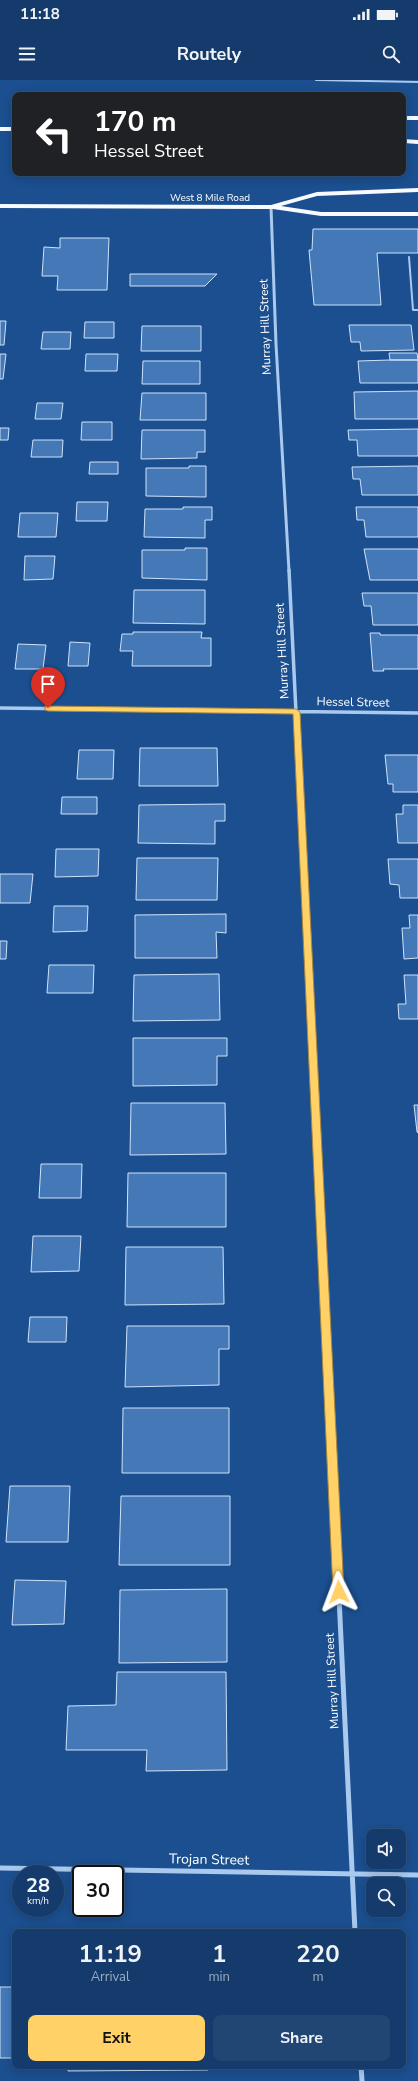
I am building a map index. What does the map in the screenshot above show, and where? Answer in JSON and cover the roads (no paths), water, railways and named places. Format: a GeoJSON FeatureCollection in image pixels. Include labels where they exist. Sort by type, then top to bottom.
{"type":"FeatureCollection","features":[{"type":"Feature","properties":{"kind":"highway"},"geometry":{"type":"LineString","coordinates":[[406,118],[418,118]]}},
{"type":"Feature","properties":{"kind":"highway"},"geometry":{"type":"LineString","coordinates":[[0,128],[12,129]]}},
{"type":"Feature","properties":{"kind":"highway"},"geometry":{"type":"LineString","coordinates":[[406,141],[418,142]]}},
{"type":"Feature","properties":{"kind":"highway","name":"West 8 Mile Road"},"geometry":{"type":"LineString","coordinates":[[0,206],[271,207],[317,194],[418,190]]}},
{"type":"Feature","properties":{"kind":"highway"},"geometry":{"type":"LineString","coordinates":[[271,207],[321,214],[418,214]]}},
{"type":"Feature","properties":{"kind":"street","name":"Murray Hill Street"},"geometry":{"type":"LineString","coordinates":[[271,207],[276,344],[296,712],[355,1929]]}},
{"type":"Feature","properties":{"kind":"street","name":"Hessel Street"},"geometry":{"type":"LineString","coordinates":[[0,708],[418,713]]}},
{"type":"Feature","properties":{"kind":"street","name":"Trojan Street"},"geometry":{"type":"LineString","coordinates":[[0,1868],[418,1875]]}},
{"type":"Feature","properties":{"kind":"street"},"geometry":{"type":"LineString","coordinates":[[361,2069],[362,2081]]}},
{"type":"Feature","properties":{"kind":"lane"},"geometry":{"type":"LineString","coordinates":[[316,80],[418,82]]}},
{"type":"Feature","properties":{"kind":"lane"},"geometry":{"type":"LineString","coordinates":[[409,257],[413,310],[418,310]]}}]}
